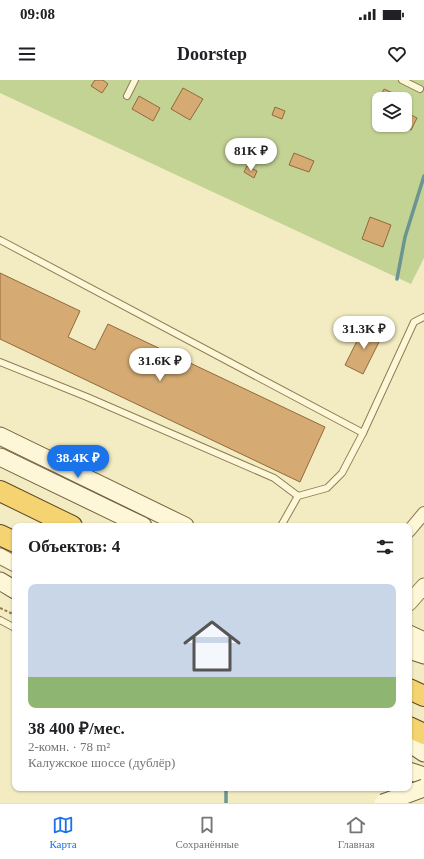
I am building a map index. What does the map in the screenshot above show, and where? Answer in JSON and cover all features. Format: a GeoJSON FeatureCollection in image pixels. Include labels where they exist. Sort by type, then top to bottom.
{"type":"FeatureCollection","features":[{"type":"Feature","properties":{"kind":"highway"},"geometry":{"type":"LineString","coordinates":[[0,491],[66,523]]}},
{"type":"Feature","properties":{"kind":"highway"},"geometry":{"type":"LineString","coordinates":[[0,535],[12,541]]}},
{"type":"Feature","properties":{"kind":"highway"},"geometry":{"type":"LineString","coordinates":[[412,690],[424,696]]}},
{"type":"Feature","properties":{"kind":"highway"},"geometry":{"type":"LineString","coordinates":[[412,728],[424,734]]}},
{"type":"Feature","properties":{"kind":"main road"},"geometry":{"type":"LineString","coordinates":[[0,436],[179,523]]}},
{"type":"Feature","properties":{"kind":"main road"},"geometry":{"type":"LineString","coordinates":[[0,457],[137,523]]}},
{"type":"Feature","properties":{"kind":"main road"},"geometry":{"type":"LineString","coordinates":[[0,581],[12,588]]}},
{"type":"Feature","properties":{"kind":"main road"},"geometry":{"type":"LineString","coordinates":[[0,595],[12,600]]}},
{"type":"Feature","properties":{"kind":"main road"},"geometry":{"type":"LineString","coordinates":[[412,635],[424,641]]}},
{"type":"Feature","properties":{"kind":"main road"},"geometry":{"type":"LineString","coordinates":[[412,651],[424,655]]}},
{"type":"Feature","properties":{"kind":"main road"},"geometry":{"type":"LineString","coordinates":[[412,683],[424,688]]}},
{"type":"Feature","properties":{"kind":"main road"},"geometry":{"type":"LineString","coordinates":[[412,744],[424,753]]}},
{"type":"Feature","properties":{"kind":"main road"},"geometry":{"type":"LineString","coordinates":[[412,771],[424,776]]}},
{"type":"Feature","properties":{"kind":"main road"},"geometry":{"type":"LineString","coordinates":[[383,803],[424,788]]}},
{"type":"Feature","properties":{"kind":"street"},"geometry":{"type":"LineString","coordinates":[[412,527],[424,513]]}},
{"type":"Feature","properties":{"kind":"street"},"geometry":{"type":"LineString","coordinates":[[0,556],[12,562]]}},
{"type":"Feature","properties":{"kind":"street"},"geometry":{"type":"LineString","coordinates":[[412,600],[424,586]]}},
{"type":"Feature","properties":{"kind":"lane"},"geometry":{"type":"LineString","coordinates":[[127,96],[135,80]]}},
{"type":"Feature","properties":{"kind":"lane"},"geometry":{"type":"LineString","coordinates":[[402,80],[420,89]]}},
{"type":"Feature","properties":{"kind":"lane"},"geometry":{"type":"LineString","coordinates":[[0,240],[363,433]]}},
{"type":"Feature","properties":{"kind":"lane"},"geometry":{"type":"LineString","coordinates":[[284,523],[298,496],[327,488],[342,473],[363,433],[414,322],[424,317]]}},
{"type":"Feature","properties":{"kind":"lane"},"geometry":{"type":"LineString","coordinates":[[0,362],[87,397],[274,478],[298,496]]}},
{"type":"Feature","properties":{"kind":"lane"},"geometry":{"type":"LineString","coordinates":[[0,620],[12,626]]}},
{"type":"Feature","properties":{"kind":"path"},"geometry":{"type":"LineString","coordinates":[[0,608],[12,614]]}},
{"type":"Feature","properties":{"kind":"green space"},"geometry":{"type":"Polygon","coordinates":[[[0,80],[424,80],[424,258],[411,284],[0,93],[0,80]]]}},
{"type":"Feature","properties":{"kind":"building"},"geometry":{"type":"Polygon","coordinates":[[[95,80],[103,80],[108,84],[102,93],[91,86],[95,80]]]}},
{"type":"Feature","properties":{"kind":"building"},"geometry":{"type":"Polygon","coordinates":[[[183,88],[203,99],[190,120],[171,109],[183,88]]]}},
{"type":"Feature","properties":{"kind":"building"},"geometry":{"type":"Polygon","coordinates":[[[384,89],[391,92],[382,92],[384,89]]]}},
{"type":"Feature","properties":{"kind":"building"},"geometry":{"type":"Polygon","coordinates":[[[139,96],[160,108],[153,121],[132,109],[139,96]]]}},
{"type":"Feature","properties":{"kind":"building"},"geometry":{"type":"Polygon","coordinates":[[[275,107],[285,111],[282,119],[272,115],[275,107]]]}},
{"type":"Feature","properties":{"kind":"building"},"geometry":{"type":"Polygon","coordinates":[[[412,116],[417,118],[412,128],[412,116]]]}},
{"type":"Feature","properties":{"kind":"building"},"geometry":{"type":"Polygon","coordinates":[[[294,153],[314,161],[309,172],[289,165],[294,153]]]}},
{"type":"Feature","properties":{"kind":"building"},"geometry":{"type":"Polygon","coordinates":[[[247,166],[257,171],[254,178],[244,172],[247,166]]]}},
{"type":"Feature","properties":{"kind":"building"},"geometry":{"type":"Polygon","coordinates":[[[370,217],[391,225],[383,247],[362,239],[370,217]]]}},
{"type":"Feature","properties":{"kind":"building"},"geometry":{"type":"Polygon","coordinates":[[[0,273],[80,311],[68,337],[95,350],[108,324],[325,427],[300,482],[0,339],[0,273]]]}},
{"type":"Feature","properties":{"kind":"building"},"geometry":{"type":"Polygon","coordinates":[[[365,325],[383,334],[363,374],[345,365],[365,325]]]}},
{"type":"Feature","properties":{"kind":"waterway"},"geometry":{"type":"LineString","coordinates":[[397,279],[405,237],[424,176]]}},
{"type":"Feature","properties":{"kind":"waterway"},"geometry":{"type":"LineString","coordinates":[[226,791],[226,803]]}}]}
